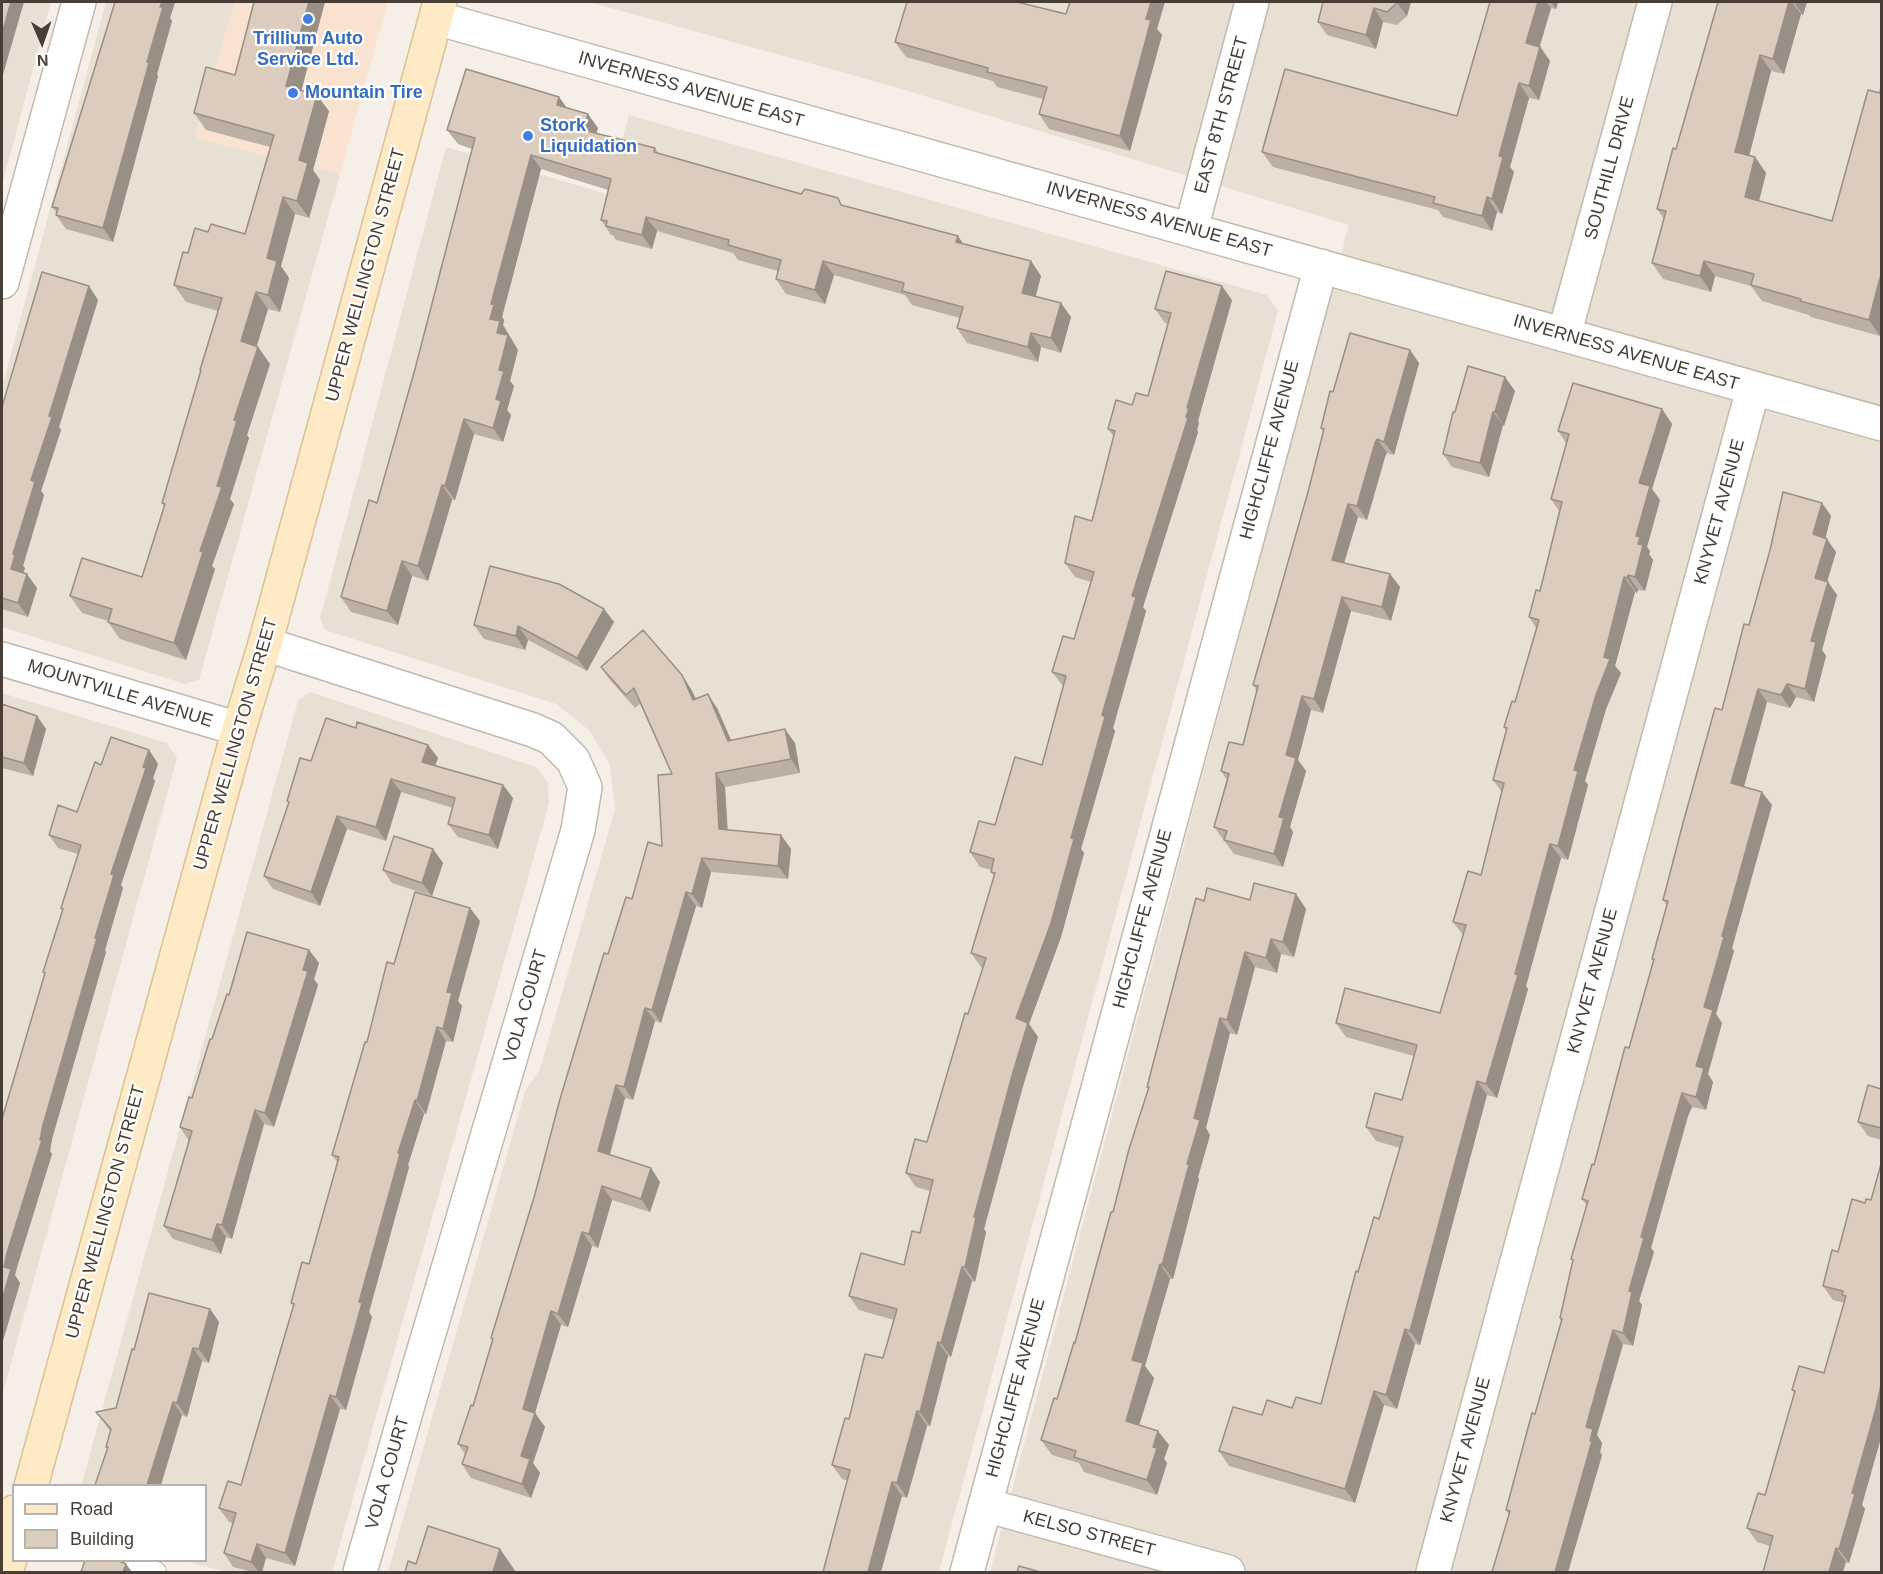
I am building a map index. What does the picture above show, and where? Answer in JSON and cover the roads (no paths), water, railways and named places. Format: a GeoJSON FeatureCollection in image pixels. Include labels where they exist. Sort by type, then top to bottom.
{"type":"FeatureCollection","features":[{"type":"Feature","properties":{"kind":"main road","name":"UPPER WELLINGTON STREET"},"geometry":{"type":"LineString","coordinates":[[31,1481],[239,729],[265,644],[438,10]]}},
{"type":"Feature","properties":{"kind":"main road"},"geometry":{"type":"LineString","coordinates":[[2,1534],[12,1516]]}},
{"type":"Feature","properties":{"kind":"main road"},"geometry":{"type":"LineString","coordinates":[[6,1572],[12,1552]]}},
{"type":"Feature","properties":{"kind":"street"},"geometry":{"type":"LineString","coordinates":[[2,282],[79,2]]}},
{"type":"Feature","properties":{"kind":"street","name":"EAST 8TH STREET"},"geometry":{"type":"LineString","coordinates":[[1191,229],[1252,2]]}},
{"type":"Feature","properties":{"kind":"street","name":"SOUTHILL DRIVE"},"geometry":{"type":"LineString","coordinates":[[1564,335],[1655,2]]}},
{"type":"Feature","properties":{"kind":"street","name":"INVERNESS AVENUE EAST"},"geometry":{"type":"LineString","coordinates":[[438,10],[1191,229],[1881,424]]}},
{"type":"Feature","properties":{"kind":"street","name":"HIGHCLIFFE AVENUE"},"geometry":{"type":"LineString","coordinates":[[967,1572],[1320,266]]}},
{"type":"Feature","properties":{"kind":"street","name":"KNYVET AVENUE"},"geometry":{"type":"LineString","coordinates":[[1434,1572],[1753,389]]}},
{"type":"Feature","properties":{"kind":"street","name":"VOLA COURT"},"geometry":{"type":"LineString","coordinates":[[265,644],[533,730],[551,738],[573,760],[585,787],[578,830],[360,1572]]}},
{"type":"Feature","properties":{"kind":"street","name":"MOUNTVILLE AVENUE"},"geometry":{"type":"LineString","coordinates":[[2,659],[239,729]]}},
{"type":"Feature","properties":{"kind":"street","name":"KELSO STREET"},"geometry":{"type":"LineString","coordinates":[[985,1505],[1228,1572]]}},
{"type":"Feature","properties":{"kind":"lane"},"geometry":{"type":"LineString","coordinates":[[126,1562],[156,1572]]}},
{"type":"Feature","properties":{"kind":"place","name":"Trillium Auto Service Ltd."},"geometry":{"type":"Point","coordinates":[308,19]}},
{"type":"Feature","properties":{"kind":"place","name":"Mountain Tire"},"geometry":{"type":"Point","coordinates":[293,93]}},
{"type":"Feature","properties":{"kind":"place","name":"Stork Liquidation"},"geometry":{"type":"Point","coordinates":[528,136]}}]}
